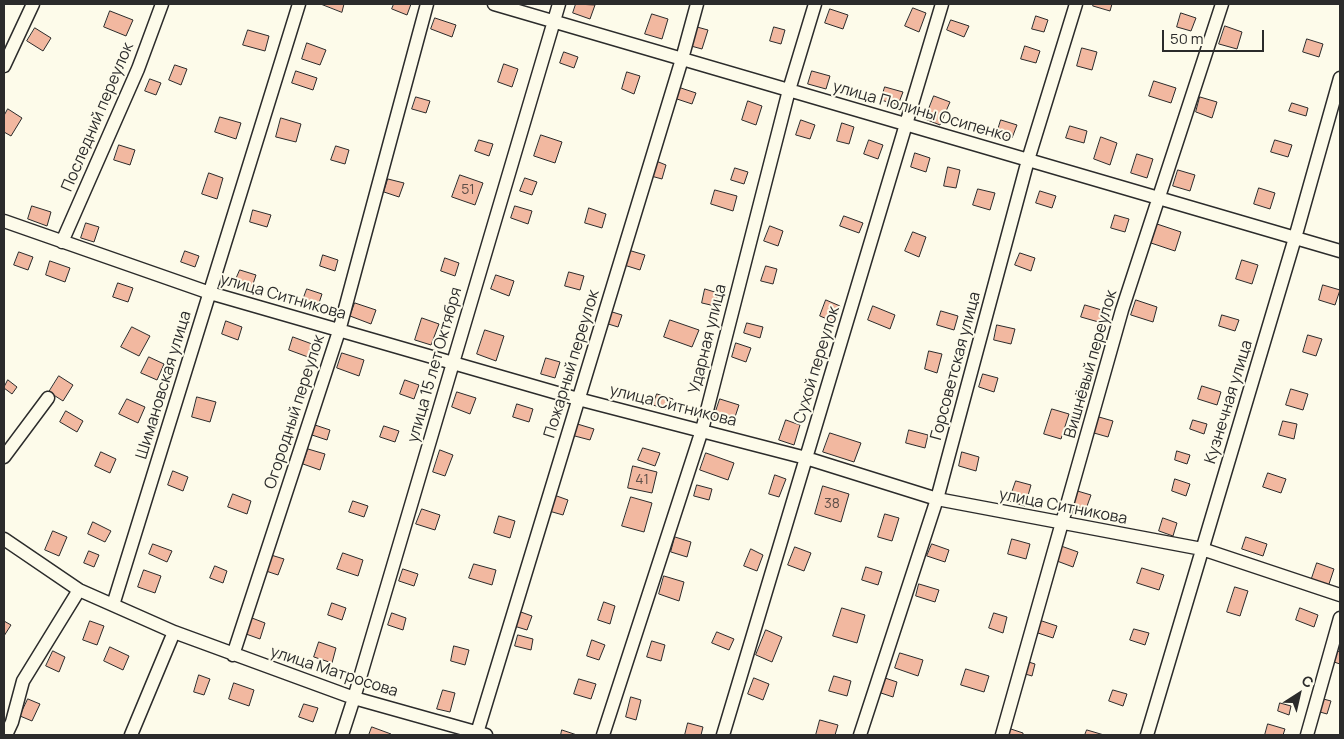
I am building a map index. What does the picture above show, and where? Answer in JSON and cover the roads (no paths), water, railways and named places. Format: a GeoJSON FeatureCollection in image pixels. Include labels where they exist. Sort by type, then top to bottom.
{"type":"FeatureCollection","features":[{"type":"Feature","properties":{"kind":"street"},"geometry":{"type":"LineString","coordinates":[[4,66],[34,4]]}},
{"type":"Feature","properties":{"kind":"street","name":"Последний переулок"},"geometry":{"type":"LineString","coordinates":[[62,242],[138,69],[162,4]]}},
{"type":"Feature","properties":{"kind":"street","name":"Шимановская улица"},"geometry":{"type":"LineString","coordinates":[[113,604],[299,4]]}},
{"type":"Feature","properties":{"kind":"street","name":"Огородный переулок"},"geometry":{"type":"LineString","coordinates":[[233,655],[339,331],[427,4]]}},
{"type":"Feature","properties":{"kind":"street","name":"улица Полины Осипенко"},"geometry":{"type":"LineString","coordinates":[[494,4],[1340,251]]}},
{"type":"Feature","properties":{"kind":"street","name":"улица 15 лет Октября"},"geometry":{"type":"LineString","coordinates":[[342,735],[559,4]]}},
{"type":"Feature","properties":{"kind":"street","name":"Пожарный переулок"},"geometry":{"type":"LineString","coordinates":[[482,734],[578,398],[682,59],[697,4]]}},
{"type":"Feature","properties":{"kind":"street","name":"Ударная улица"},"geometry":{"type":"LineString","coordinates":[[604,735],[702,430],[789,90],[815,4]]}},
{"type":"Feature","properties":{"kind":"street","name":"Сухой переулок"},"geometry":{"type":"LineString","coordinates":[[723,735],[942,4]]}},
{"type":"Feature","properties":{"kind":"street","name":"Горсоветская улица"},"geometry":{"type":"LineString","coordinates":[[860,735],[937,499],[1028,160],[1076,4]]}},
{"type":"Feature","properties":{"kind":"street","name":"Вишнёвый переулок"},"geometry":{"type":"LineString","coordinates":[[1002,735],[1122,310],[1222,4]]}},
{"type":"Feature","properties":{"kind":"street","name":"Кузнечная улица"},"geometry":{"type":"LineString","coordinates":[[1147,735],[1295,238],[1340,78]]}},
{"type":"Feature","properties":{"kind":"street","name":"улица Ситникова"},"geometry":{"type":"LineString","coordinates":[[4,221],[210,293],[578,398],[806,458],[937,499],[1202,549],[1340,595]]}},
{"type":"Feature","properties":{"kind":"street"},"geometry":{"type":"LineString","coordinates":[[4,457],[48,398]]}},
{"type":"Feature","properties":{"kind":"street"},"geometry":{"type":"LineString","coordinates":[[4,539],[79,590],[174,632],[130,735]]}},
{"type":"Feature","properties":{"kind":"street"},"geometry":{"type":"LineString","coordinates":[[6,735],[12,722],[23,681],[79,590]]}},
{"type":"Feature","properties":{"kind":"street"},"geometry":{"type":"LineString","coordinates":[[1308,735],[1340,618]]}},
{"type":"Feature","properties":{"kind":"street","name":"улица Матросова"},"geometry":{"type":"LineString","coordinates":[[174,632],[354,698],[482,734]]}}]}
